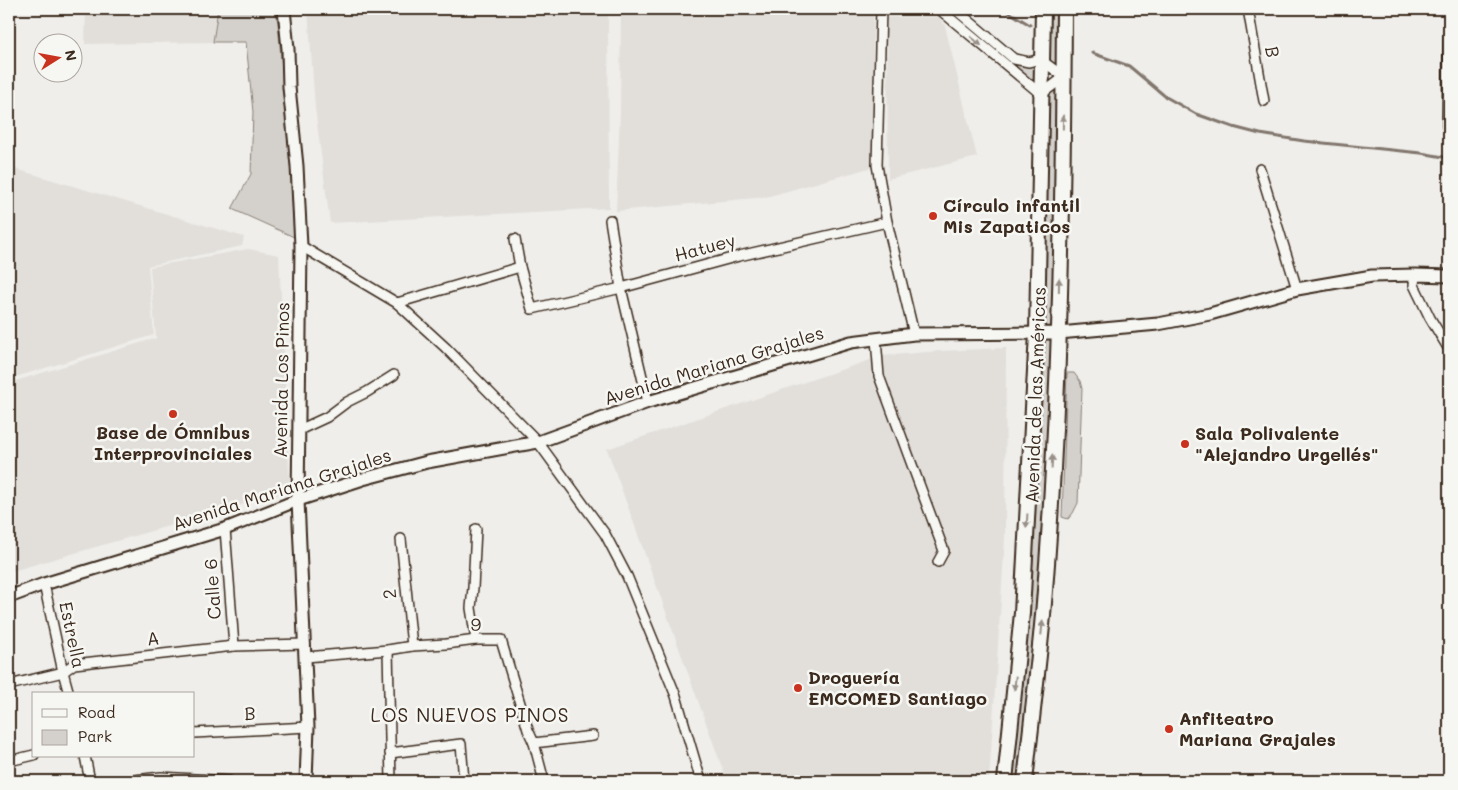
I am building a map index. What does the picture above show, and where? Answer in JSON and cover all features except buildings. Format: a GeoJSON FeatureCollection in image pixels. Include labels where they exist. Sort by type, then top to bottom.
{"type":"FeatureCollection","features":[{"type":"Feature","properties":{"kind":"main road","name":"Avenida de las Américas"},"geometry":{"type":"LineString","coordinates":[[1005,781],[1022,613],[1037,332],[1044,9]]}},
{"type":"Feature","properties":{"kind":"main road","name":"Avenida de las Américas"},"geometry":{"type":"LineString","coordinates":[[1025,781],[1043,616],[1059,333],[1064,9]]}},
{"type":"Feature","properties":{"kind":"street","name":"Avenida Los Pinos"},"geometry":{"type":"LineString","coordinates":[[284,9],[289,88],[297,166],[301,246],[298,500],[308,727],[306,781]]}},
{"type":"Feature","properties":{"kind":"street"},"geometry":{"type":"LineString","coordinates":[[880,9],[877,166],[887,222],[914,334]]}},
{"type":"Feature","properties":{"kind":"street"},"geometry":{"type":"LineString","coordinates":[[939,9],[1036,90],[1042,92],[1064,78],[1040,59],[1029,62],[1014,59],[955,9]]}},
{"type":"Feature","properties":{"kind":"street","name":"B"},"geometry":{"type":"LineString","coordinates":[[1248,9],[1264,101]]}},
{"type":"Feature","properties":{"kind":"street"},"geometry":{"type":"LineString","coordinates":[[1447,126],[1449,28]]}},
{"type":"Feature","properties":{"kind":"street"},"geometry":{"type":"LineString","coordinates":[[1260,169],[1297,289]]}},
{"type":"Feature","properties":{"kind":"street"},"geometry":{"type":"LineString","coordinates":[[610,220],[621,288],[648,402]]}},
{"type":"Feature","properties":{"kind":"street","name":"Hatuey"},"geometry":{"type":"LineString","coordinates":[[520,268],[532,309],[621,288],[739,256],[887,222]]}},
{"type":"Feature","properties":{"kind":"street"},"geometry":{"type":"LineString","coordinates":[[397,303],[520,268],[515,239]]}},
{"type":"Feature","properties":{"kind":"street"},"geometry":{"type":"LineString","coordinates":[[301,246],[397,303],[446,348],[538,442],[605,534],[627,576],[676,696],[701,781]]}},
{"type":"Feature","properties":{"kind":"street"},"geometry":{"type":"LineString","coordinates":[[1415,274],[1414,285],[1430,318],[1447,346]]}},
{"type":"Feature","properties":{"kind":"street","name":"Avenida Mariana Grajales"},"geometry":{"type":"LineString","coordinates":[[9,597],[44,584],[225,529],[298,500],[363,479],[427,462],[538,442],[648,402],[851,342],[914,334],[1059,333],[1158,324],[1210,314],[1297,289],[1372,276],[1415,274],[1449,276]]}},
{"type":"Feature","properties":{"kind":"street"},"geometry":{"type":"LineString","coordinates":[[876,339],[879,376],[944,551],[938,562]]}},
{"type":"Feature","properties":{"kind":"street"},"geometry":{"type":"LineString","coordinates":[[299,430],[327,417],[347,402],[394,375]]}},
{"type":"Feature","properties":{"kind":"street","name":"Calle 6"},"geometry":{"type":"LineString","coordinates":[[225,529],[234,646]]}},
{"type":"Feature","properties":{"kind":"street"},"geometry":{"type":"LineString","coordinates":[[476,529],[471,608],[476,640]]}},
{"type":"Feature","properties":{"kind":"street","name":"2"},"geometry":{"type":"LineString","coordinates":[[401,539],[412,646]]}},
{"type":"Feature","properties":{"kind":"street","name":"Estrella"},"geometry":{"type":"LineString","coordinates":[[44,584],[68,692]]}},
{"type":"Feature","properties":{"kind":"street","name":"9"},"geometry":{"type":"LineString","coordinates":[[306,657],[476,640],[500,640],[528,730],[534,743],[544,781]]}},
{"type":"Feature","properties":{"kind":"street","name":"A"},"geometry":{"type":"LineString","coordinates":[[9,685],[63,672],[74,664],[234,646],[305,644]]}},
{"type":"Feature","properties":{"kind":"street"},"geometry":{"type":"LineString","coordinates":[[388,650],[391,781]]}},
{"type":"Feature","properties":{"kind":"street","name":"B"},"geometry":{"type":"LineString","coordinates":[[195,733],[308,727]]}},
{"type":"Feature","properties":{"kind":"street"},"geometry":{"type":"LineString","coordinates":[[534,743],[593,736]]}},
{"type":"Feature","properties":{"kind":"street"},"geometry":{"type":"LineString","coordinates":[[390,753],[461,744],[464,781]]}},
{"type":"Feature","properties":{"kind":"street"},"geometry":{"type":"LineString","coordinates":[[9,761],[32,755]]}},
{"type":"Feature","properties":{"kind":"street"},"geometry":{"type":"LineString","coordinates":[[85,758],[90,781]]}},
{"type":"Feature","properties":{"kind":"street"},"geometry":{"type":"LineString","coordinates":[[127,781],[161,777],[229,781]]}},
{"type":"Feature","properties":{"kind":"shaded area"},"geometry":{"type":"Polygon","coordinates":[[[86,9],[218,9],[213,42],[85,44],[86,9]]]}},
{"type":"Feature","properties":{"kind":"shaded area"},"geometry":{"type":"Polygon","coordinates":[[[308,9],[608,9],[609,208],[330,223],[315,108],[308,9]]]}},
{"type":"Feature","properties":{"kind":"shaded area"},"geometry":{"type":"Polygon","coordinates":[[[621,9],[873,9],[873,167],[766,197],[616,211],[620,112],[621,9]]]}},
{"type":"Feature","properties":{"kind":"shaded area"},"geometry":{"type":"Polygon","coordinates":[[[887,17],[939,17],[945,26],[977,157],[888,179],[887,17]]]}},
{"type":"Feature","properties":{"kind":"shaded area"},"geometry":{"type":"Polygon","coordinates":[[[9,167],[244,237],[242,246],[148,266],[154,335],[9,379],[9,167]]]}},
{"type":"Feature","properties":{"kind":"shaded area"},"geometry":{"type":"Polygon","coordinates":[[[248,249],[279,255],[290,491],[9,572],[9,383],[156,338],[150,267],[248,249]]]}},
{"type":"Feature","properties":{"kind":"shaded area"},"geometry":{"type":"Polygon","coordinates":[[[1006,348],[1005,539],[989,781],[727,781],[607,449],[882,356],[1006,348]]]}},
{"type":"Feature","properties":{"kind":"green space"},"geometry":{"type":"Polygon","coordinates":[[[218,9],[275,9],[278,23],[290,161],[294,237],[232,209],[251,174],[253,112],[246,42],[213,42],[218,9]]]}},
{"type":"Feature","properties":{"kind":"green space"},"geometry":{"type":"Polygon","coordinates":[[[945,9],[949,9],[1013,62],[1037,64],[1036,85],[945,9]]]}},
{"type":"Feature","properties":{"kind":"green space"},"geometry":{"type":"Polygon","coordinates":[[[1049,9],[1059,9],[1058,67],[1049,60],[1049,9]]]}},
{"type":"Feature","properties":{"kind":"green space"},"geometry":{"type":"Polygon","coordinates":[[[1058,88],[1053,327],[1043,326],[1048,94],[1058,88]]]}},
{"type":"Feature","properties":{"kind":"green space"},"geometry":{"type":"Polygon","coordinates":[[[1043,339],[1053,339],[1035,638],[1019,781],[1010,781],[1043,339]]]}},
{"type":"Feature","properties":{"kind":"green space"},"geometry":{"type":"Polygon","coordinates":[[[1067,373],[1074,373],[1080,381],[1082,389],[1078,503],[1068,519],[1062,517],[1067,373]]]}},
{"type":"Feature","properties":{"kind":"waterway"},"geometry":{"type":"LineString","coordinates":[[1004,9],[1030,25]]}},
{"type":"Feature","properties":{"kind":"waterway"},"geometry":{"type":"LineString","coordinates":[[1092,53],[1129,66],[1166,97],[1196,114],[1233,127],[1260,134],[1304,141],[1421,153],[1449,158]]}},
{"type":"Feature","properties":{"kind":"place","name":"Círculo infantil Mis Zapaticos"},"geometry":{"type":"Point","coordinates":[933,216]}},
{"type":"Feature","properties":{"kind":"place","name":"Base de Ómnibus Interprovinciales"},"geometry":{"type":"Point","coordinates":[173,414]}},
{"type":"Feature","properties":{"kind":"place","name":"Sala Polivalente \"Alejandro Urgellés\""},"geometry":{"type":"Point","coordinates":[1185,444]}},
{"type":"Feature","properties":{"kind":"place","name":"Droguería EMCOMED Santiago"},"geometry":{"type":"Point","coordinates":[798,688]}},
{"type":"Feature","properties":{"kind":"place","name":"Anfiteatro Mariana Grajales"},"geometry":{"type":"Point","coordinates":[1169,729]}},
{"type":"Feature","properties":{"kind":"district","name":"LOS NUEVOS PINOS"},"geometry":{"type":"Point","coordinates":[470,715]}}]}
